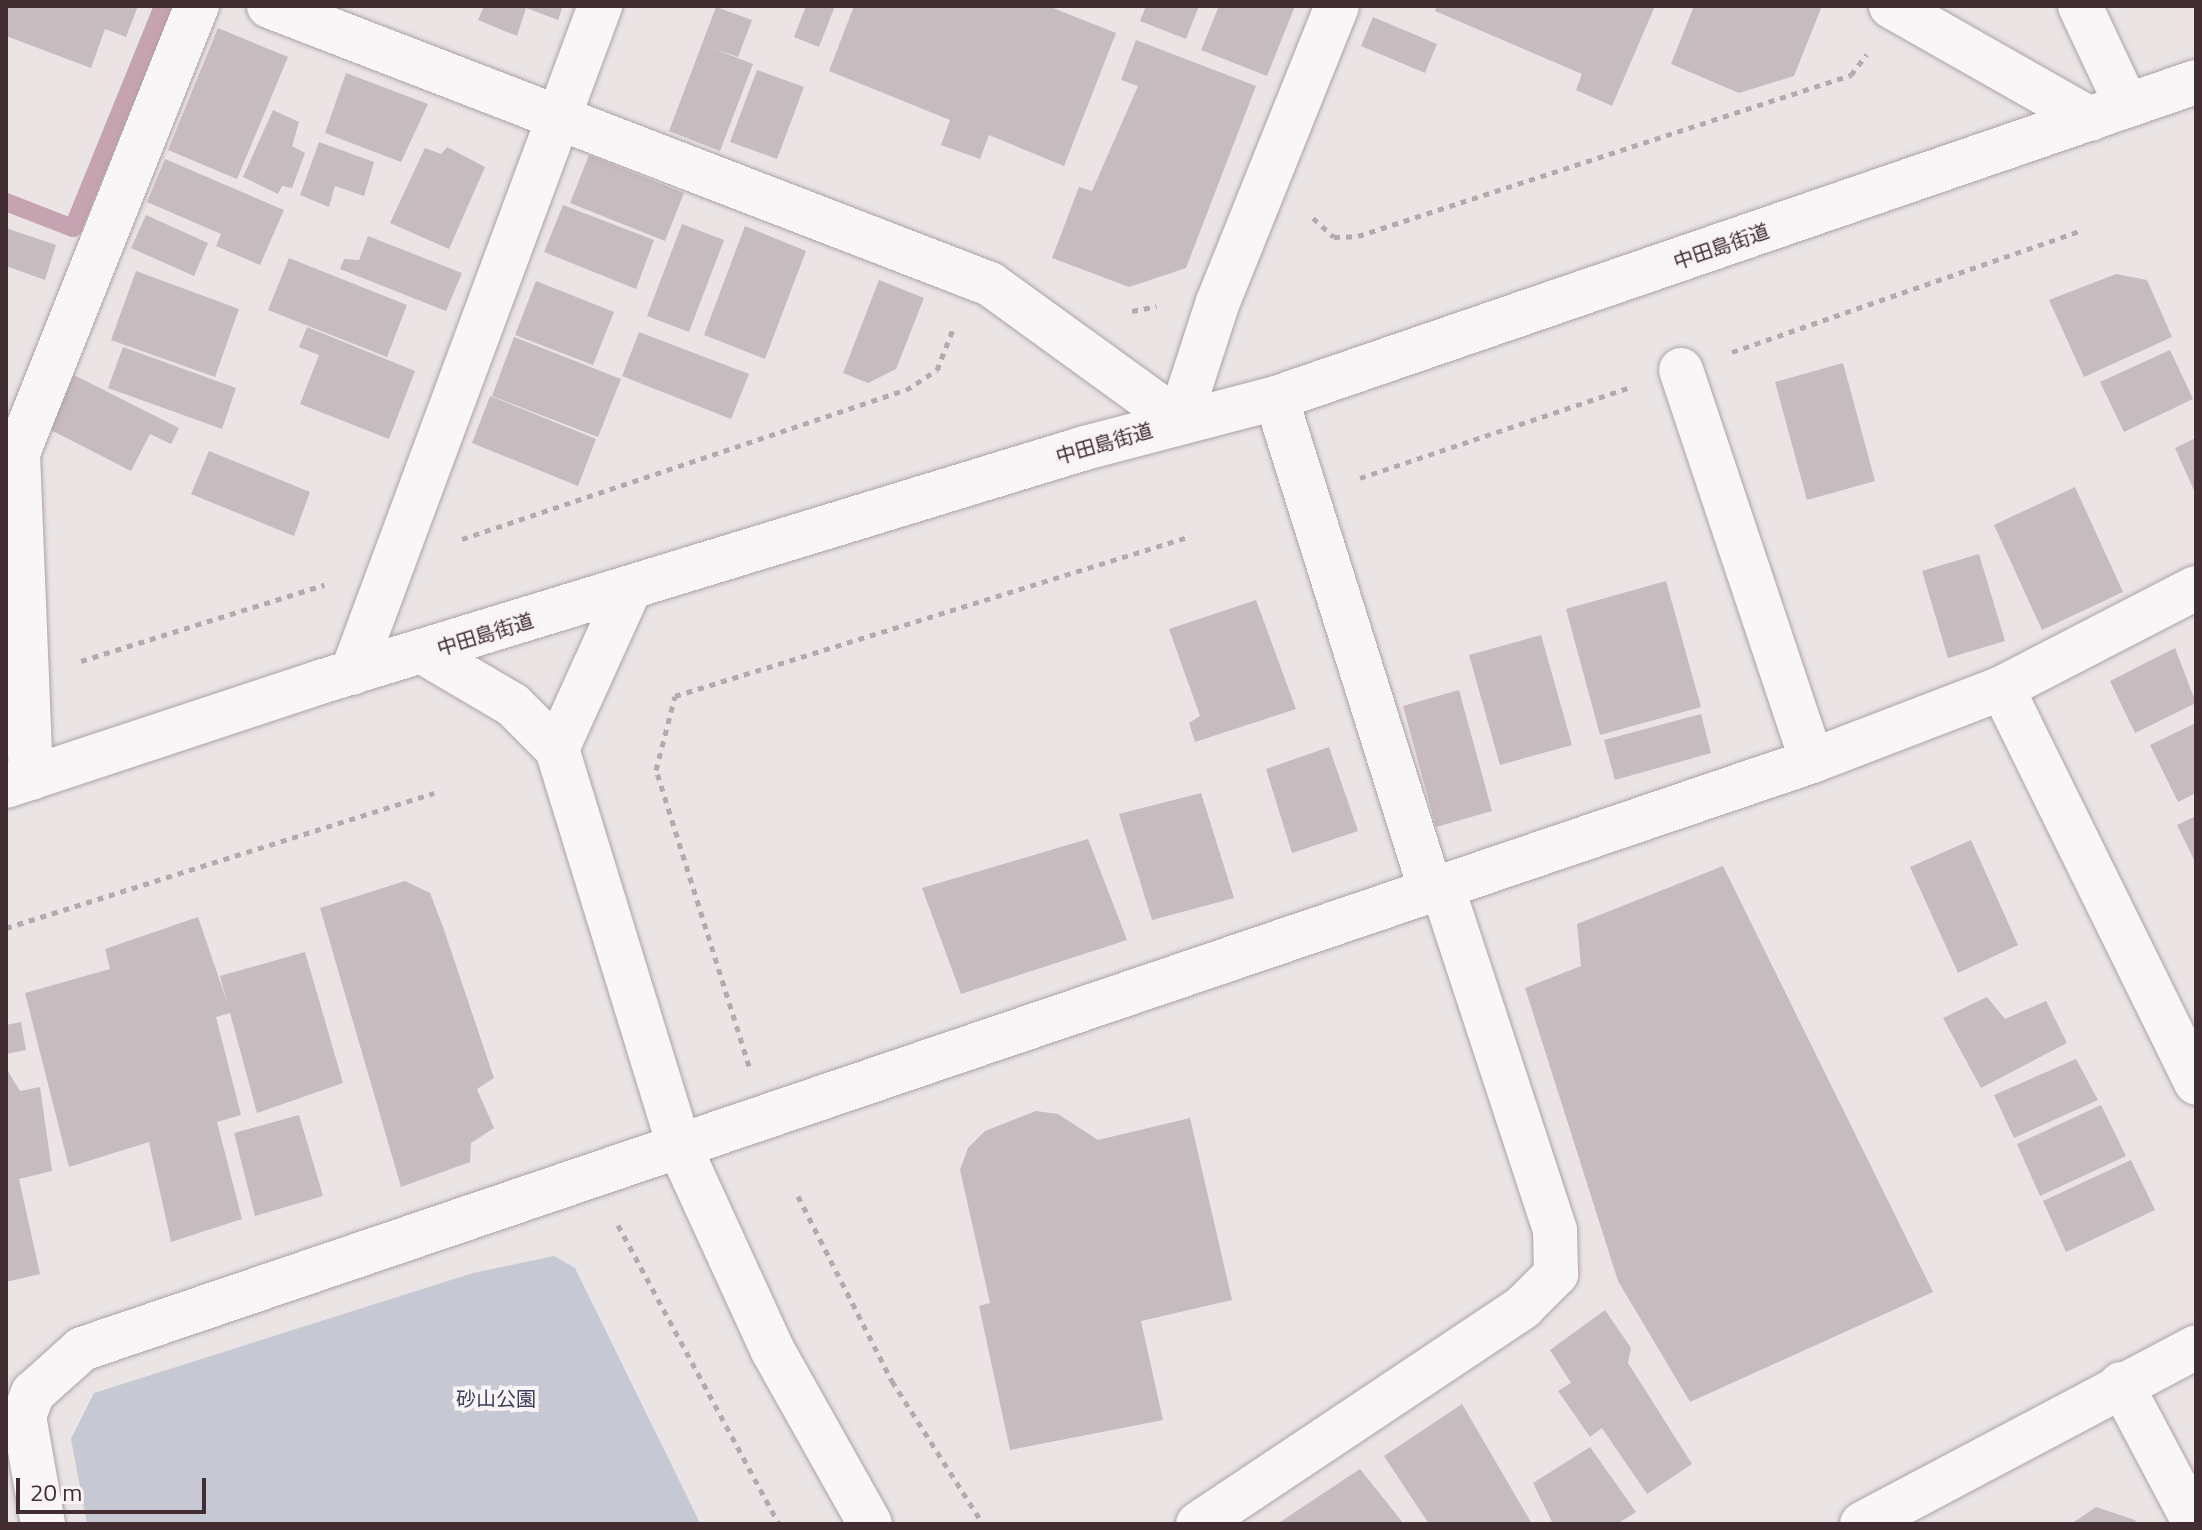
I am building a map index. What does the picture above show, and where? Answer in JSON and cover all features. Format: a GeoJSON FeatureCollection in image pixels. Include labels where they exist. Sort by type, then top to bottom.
{"type":"FeatureCollection","features":[{"type":"Feature","properties":{"kind":"street"},"geometry":{"type":"LineString","coordinates":[[18,782],[18,453],[197,6]]}},
{"type":"Feature","properties":{"kind":"street"},"geometry":{"type":"LineString","coordinates":[[269,6],[556,114],[990,284],[1179,421],[1218,302],[1337,6]]}},
{"type":"Feature","properties":{"kind":"street"},"geometry":{"type":"LineString","coordinates":[[352,673],[556,114],[600,6]]}},
{"type":"Feature","properties":{"kind":"street"},"geometry":{"type":"LineString","coordinates":[[1891,6],[2108,113]]}},
{"type":"Feature","properties":{"kind":"street"},"geometry":{"type":"LineString","coordinates":[[2080,6],[2108,113]]}},
{"type":"Feature","properties":{"kind":"street","name":"中田島街道"},"geometry":{"type":"LineString","coordinates":[[18,782],[352,673],[1179,421],[1276,398],[2196,82]]}},
{"type":"Feature","properties":{"kind":"street"},"geometry":{"type":"LineString","coordinates":[[1681,370],[1812,761]]}},
{"type":"Feature","properties":{"kind":"street"},"geometry":{"type":"LineString","coordinates":[[1198,1524],[1523,1307],[1556,1274],[1555,1230],[1435,886],[1276,398]]}},
{"type":"Feature","properties":{"kind":"street"},"geometry":{"type":"LineString","coordinates":[[43,1524],[24,1416],[33,1393],[82,1349],[680,1148],[1435,886],[1812,761],[2002,688],[2196,588]]}},
{"type":"Feature","properties":{"kind":"street"},"geometry":{"type":"LineString","coordinates":[[557,749],[629,590]]}},
{"type":"Feature","properties":{"kind":"street"},"geometry":{"type":"LineString","coordinates":[[423,652],[513,705],[557,749],[680,1148],[773,1351],[870,1524]]}},
{"type":"Feature","properties":{"kind":"street"},"geometry":{"type":"LineString","coordinates":[[2002,688],[2196,1083]]}},
{"type":"Feature","properties":{"kind":"street"},"geometry":{"type":"LineString","coordinates":[[1862,1524],[2121,1384],[2196,1347]]}},
{"type":"Feature","properties":{"kind":"street"},"geometry":{"type":"LineString","coordinates":[[2121,1384],[2195,1524]]}},
{"type":"Feature","properties":{"kind":"path"},"geometry":{"type":"LineString","coordinates":[[1305,210],[1334,237],[1358,236],[1851,75],[1868,54],[1866,44]]}},
{"type":"Feature","properties":{"kind":"path"},"geometry":{"type":"LineString","coordinates":[[455,541],[906,390],[937,370],[956,317]]}},
{"type":"Feature","properties":{"kind":"path"},"geometry":{"type":"LineString","coordinates":[[750,1069],[656,770],[675,696],[1191,536]]}},
{"type":"Feature","properties":{"kind":"path"},"geometry":{"type":"LineString","coordinates":[[65,666],[338,581]]}},
{"type":"Feature","properties":{"kind":"path"},"geometry":{"type":"LineString","coordinates":[[6,928],[434,793]]}},
{"type":"Feature","properties":{"kind":"path"},"geometry":{"type":"LineString","coordinates":[[798,1196],[892,1381],[983,1524]]}},
{"type":"Feature","properties":{"kind":"path"},"geometry":{"type":"LineString","coordinates":[[614,1217],[779,1524]]}},
{"type":"Feature","properties":{"kind":"green space","name":"砂山公園"},"geometry":{"type":"Polygon","coordinates":[[[554,1256],[575,1268],[700,1523],[87,1524],[71,1439],[94,1393],[473,1273],[554,1256]]]}},
{"type":"Feature","properties":{"kind":"building"},"geometry":{"type":"Polygon","coordinates":[[[7,6],[138,6],[126,37],[105,29],[91,68],[6,36],[7,6]]]}},
{"type":"Feature","properties":{"kind":"building"},"geometry":{"type":"Polygon","coordinates":[[[484,6],[563,6],[558,20],[526,8],[517,36],[478,20],[484,6]]]}},
{"type":"Feature","properties":{"kind":"building"},"geometry":{"type":"Polygon","coordinates":[[[806,6],[835,6],[819,47],[794,37],[806,6]]]}},
{"type":"Feature","properties":{"kind":"building"},"geometry":{"type":"Polygon","coordinates":[[[854,6],[1048,6],[1116,33],[1064,166],[989,135],[980,159],[941,145],[950,120],[829,71],[854,6]]]}},
{"type":"Feature","properties":{"kind":"building"},"geometry":{"type":"Polygon","coordinates":[[[1146,6],[1199,6],[1186,39],[1140,21],[1146,6]]]}},
{"type":"Feature","properties":{"kind":"building"},"geometry":{"type":"Polygon","coordinates":[[[1219,6],[1295,6],[1267,76],[1201,50],[1219,6]]]}},
{"type":"Feature","properties":{"kind":"building"},"geometry":{"type":"Polygon","coordinates":[[[1437,6],[1655,6],[1612,106],[1576,90],[1582,74],[1435,11],[1437,6]]]}},
{"type":"Feature","properties":{"kind":"building"},"geometry":{"type":"Polygon","coordinates":[[[1694,6],[1822,6],[1794,76],[1739,93],[1671,64],[1694,6]]]}},
{"type":"Feature","properties":{"kind":"building"},"geometry":{"type":"Polygon","coordinates":[[[716,7],[752,20],[738,57],[712,48],[753,64],[720,151],[669,131],[716,7]]]}},
{"type":"Feature","properties":{"kind":"building"},"geometry":{"type":"Polygon","coordinates":[[[1373,17],[1437,44],[1425,73],[1361,46],[1373,17]]]}},
{"type":"Feature","properties":{"kind":"building"},"geometry":{"type":"Polygon","coordinates":[[[218,28],[288,57],[237,179],[168,150],[218,28]]]}},
{"type":"Feature","properties":{"kind":"building"},"geometry":{"type":"Polygon","coordinates":[[[1136,40],[1256,86],[1186,268],[1129,287],[1052,258],[1079,187],[1092,191],[1138,86],[1121,80],[1136,40]]]}},
{"type":"Feature","properties":{"kind":"building"},"geometry":{"type":"Polygon","coordinates":[[[757,70],[804,87],[777,159],[730,142],[757,70]]]}},
{"type":"Feature","properties":{"kind":"building"},"geometry":{"type":"Polygon","coordinates":[[[346,73],[428,104],[401,162],[325,133],[346,73]]]}},
{"type":"Feature","properties":{"kind":"building"},"geometry":{"type":"Polygon","coordinates":[[[273,110],[299,122],[292,146],[305,153],[292,188],[282,186],[278,194],[243,177],[273,110]]]}},
{"type":"Feature","properties":{"kind":"building"},"geometry":{"type":"Polygon","coordinates":[[[319,142],[374,162],[364,196],[335,186],[329,207],[300,195],[319,142]]]}},
{"type":"Feature","properties":{"kind":"building"},"geometry":{"type":"Polygon","coordinates":[[[447,147],[485,167],[449,249],[390,223],[425,148],[441,154],[447,147]]]}},
{"type":"Feature","properties":{"kind":"building"},"geometry":{"type":"Polygon","coordinates":[[[589,155],[684,193],[665,241],[570,203],[589,155]]]}},
{"type":"Feature","properties":{"kind":"building"},"geometry":{"type":"Polygon","coordinates":[[[165,159],[284,210],[260,265],[216,246],[221,234],[147,202],[165,159]]]}},
{"type":"Feature","properties":{"kind":"building"},"geometry":{"type":"Polygon","coordinates":[[[563,205],[654,240],[636,289],[544,252],[563,205]]]}},
{"type":"Feature","properties":{"kind":"building"},"geometry":{"type":"Polygon","coordinates":[[[146,215],[208,243],[194,276],[131,248],[146,215]]]}},
{"type":"Feature","properties":{"kind":"building"},"geometry":{"type":"Polygon","coordinates":[[[682,224],[724,240],[689,332],[647,316],[682,224]]]}},
{"type":"Feature","properties":{"kind":"building"},"geometry":{"type":"Polygon","coordinates":[[[745,226],[806,251],[765,359],[704,335],[745,226]]]}},
{"type":"Feature","properties":{"kind":"building"},"geometry":{"type":"Polygon","coordinates":[[[6,228],[56,245],[45,280],[6,266],[6,228]]]}},
{"type":"Feature","properties":{"kind":"building"},"geometry":{"type":"Polygon","coordinates":[[[368,236],[462,273],[446,311],[340,269],[344,259],[359,260],[368,236]]]}},
{"type":"Feature","properties":{"kind":"building"},"geometry":{"type":"Polygon","coordinates":[[[289,258],[407,305],[387,357],[268,310],[289,258]]]}},
{"type":"Feature","properties":{"kind":"building"},"geometry":{"type":"Polygon","coordinates":[[[136,271],[239,309],[215,377],[111,340],[136,271]]]}},
{"type":"Feature","properties":{"kind":"building"},"geometry":{"type":"Polygon","coordinates":[[[2116,274],[2147,280],[2172,337],[2084,377],[2049,300],[2116,274]]]}},
{"type":"Feature","properties":{"kind":"building"},"geometry":{"type":"Polygon","coordinates":[[[879,280],[924,298],[896,369],[868,383],[843,373],[879,280]]]}},
{"type":"Feature","properties":{"kind":"building"},"geometry":{"type":"Polygon","coordinates":[[[536,281],[614,312],[593,365],[515,335],[536,281]]]}},
{"type":"Feature","properties":{"kind":"building"},"geometry":{"type":"Polygon","coordinates":[[[307,327],[415,371],[389,439],[300,404],[319,355],[299,347],[307,327]]]}},
{"type":"Feature","properties":{"kind":"building"},"geometry":{"type":"Polygon","coordinates":[[[639,332],[749,374],[731,419],[622,376],[639,332]]]}},
{"type":"Feature","properties":{"kind":"building"},"geometry":{"type":"Polygon","coordinates":[[[514,337],[621,379],[598,437],[492,396],[514,337]]]}},
{"type":"Feature","properties":{"kind":"building"},"geometry":{"type":"Polygon","coordinates":[[[123,347],[236,388],[222,429],[108,388],[123,347]]]}},
{"type":"Feature","properties":{"kind":"building"},"geometry":{"type":"Polygon","coordinates":[[[2170,350],[2193,399],[2124,432],[2100,382],[2170,350]]]}},
{"type":"Feature","properties":{"kind":"building"},"geometry":{"type":"Polygon","coordinates":[[[1843,363],[1875,481],[1807,500],[1775,382],[1843,363]]]}},
{"type":"Feature","properties":{"kind":"building"},"geometry":{"type":"Polygon","coordinates":[[[74,375],[179,428],[171,444],[150,434],[131,471],[47,428],[74,375]]]}},
{"type":"Feature","properties":{"kind":"building"},"geometry":{"type":"Polygon","coordinates":[[[490,396],[596,439],[578,486],[472,443],[490,396]]]}},
{"type":"Feature","properties":{"kind":"building"},"geometry":{"type":"Polygon","coordinates":[[[2196,438],[2196,495],[2175,448],[2196,438]]]}},
{"type":"Feature","properties":{"kind":"building"},"geometry":{"type":"Polygon","coordinates":[[[209,451],[310,492],[294,536],[191,494],[209,451]]]}},
{"type":"Feature","properties":{"kind":"building"},"geometry":{"type":"Polygon","coordinates":[[[2075,487],[2123,592],[2042,630],[1994,525],[2075,487]]]}},
{"type":"Feature","properties":{"kind":"building"},"geometry":{"type":"Polygon","coordinates":[[[1979,554],[2005,641],[1948,658],[1922,571],[1979,554]]]}},
{"type":"Feature","properties":{"kind":"building"},"geometry":{"type":"Polygon","coordinates":[[[1666,581],[1701,707],[1600,735],[1566,609],[1666,581]]]}},
{"type":"Feature","properties":{"kind":"building"},"geometry":{"type":"Polygon","coordinates":[[[1256,600],[1296,709],[1195,742],[1189,723],[1200,716],[1169,629],[1256,600]]]}},
{"type":"Feature","properties":{"kind":"building"},"geometry":{"type":"Polygon","coordinates":[[[1541,635],[1572,745],[1500,765],[1469,655],[1541,635]]]}},
{"type":"Feature","properties":{"kind":"building"},"geometry":{"type":"Polygon","coordinates":[[[2175,648],[2196,703],[2135,733],[2110,681],[2175,648]]]}},
{"type":"Feature","properties":{"kind":"building"},"geometry":{"type":"Polygon","coordinates":[[[1459,690],[1492,811],[1436,827],[1403,706],[1459,690]]]}},
{"type":"Feature","properties":{"kind":"building"},"geometry":{"type":"Polygon","coordinates":[[[1701,714],[1711,753],[1615,780],[1604,740],[1701,714]]]}},
{"type":"Feature","properties":{"kind":"building"},"geometry":{"type":"Polygon","coordinates":[[[2196,723],[2196,793],[2178,802],[2150,745],[2196,723]]]}},
{"type":"Feature","properties":{"kind":"building"},"geometry":{"type":"Polygon","coordinates":[[[1329,747],[1358,831],[1292,853],[1266,769],[1329,747]]]}},
{"type":"Feature","properties":{"kind":"building"},"geometry":{"type":"Polygon","coordinates":[[[1201,793],[1234,898],[1152,920],[1119,814],[1201,793]]]}},
{"type":"Feature","properties":{"kind":"building"},"geometry":{"type":"Polygon","coordinates":[[[2196,816],[2196,864],[2177,825],[2196,816]]]}},
{"type":"Feature","properties":{"kind":"building"},"geometry":{"type":"Polygon","coordinates":[[[1088,839],[1127,940],[961,994],[922,888],[1088,839]]]}},
{"type":"Feature","properties":{"kind":"building"},"geometry":{"type":"Polygon","coordinates":[[[1971,840],[2018,945],[1958,973],[1910,867],[1971,840]]]}},
{"type":"Feature","properties":{"kind":"building"},"geometry":{"type":"Polygon","coordinates":[[[1723,866],[1933,1292],[1690,1402],[1618,1281],[1525,988],[1581,966],[1577,924],[1723,866]]]}},
{"type":"Feature","properties":{"kind":"building"},"geometry":{"type":"Polygon","coordinates":[[[405,881],[430,893],[443,927],[494,1078],[477,1089],[494,1128],[471,1143],[470,1162],[401,1187],[320,908],[405,881]]]}},
{"type":"Feature","properties":{"kind":"building"},"geometry":{"type":"Polygon","coordinates":[[[198,917],[227,1002],[220,976],[305,952],[343,1083],[257,1113],[230,1013],[216,1017],[241,1115],[217,1122],[242,1219],[171,1242],[149,1142],[69,1167],[25,993],[110,969],[105,949],[198,917]]]}},
{"type":"Feature","properties":{"kind":"building"},"geometry":{"type":"Polygon","coordinates":[[[1987,997],[2005,1019],[2046,1001],[2067,1043],[1981,1088],[1943,1018],[1987,997]]]}},
{"type":"Feature","properties":{"kind":"building"},"geometry":{"type":"Polygon","coordinates":[[[21,1022],[26,1050],[6,1054],[6,1025],[21,1022]]]}},
{"type":"Feature","properties":{"kind":"building"},"geometry":{"type":"Polygon","coordinates":[[[2076,1059],[2098,1100],[2014,1138],[1994,1095],[2076,1059]]]}},
{"type":"Feature","properties":{"kind":"building"},"geometry":{"type":"Polygon","coordinates":[[[6,1068],[20,1091],[40,1087],[52,1171],[19,1179],[40,1274],[6,1282],[6,1068]]]}},
{"type":"Feature","properties":{"kind":"building"},"geometry":{"type":"Polygon","coordinates":[[[2101,1105],[2126,1156],[2040,1196],[2017,1144],[2101,1105]]]}},
{"type":"Feature","properties":{"kind":"building"},"geometry":{"type":"Polygon","coordinates":[[[1036,1111],[1058,1114],[1098,1140],[1190,1118],[1232,1300],[1141,1321],[1163,1420],[1010,1450],[979,1306],[990,1303],[960,1170],[968,1148],[985,1131],[1036,1111]]]}},
{"type":"Feature","properties":{"kind":"building"},"geometry":{"type":"Polygon","coordinates":[[[299,1115],[323,1196],[255,1216],[234,1133],[299,1115]]]}},
{"type":"Feature","properties":{"kind":"building"},"geometry":{"type":"Polygon","coordinates":[[[2131,1160],[2155,1210],[2066,1252],[2043,1201],[2131,1160]]]}},
{"type":"Feature","properties":{"kind":"building"},"geometry":{"type":"Polygon","coordinates":[[[1605,1310],[1631,1348],[1628,1363],[1692,1464],[1647,1494],[1602,1428],[1590,1437],[1558,1391],[1571,1383],[1550,1350],[1605,1310]]]}},
{"type":"Feature","properties":{"kind":"building"},"geometry":{"type":"Polygon","coordinates":[[[1462,1404],[1532,1524],[1429,1524],[1384,1456],[1462,1404]]]}},
{"type":"Feature","properties":{"kind":"building"},"geometry":{"type":"Polygon","coordinates":[[[1590,1447],[1636,1512],[1617,1524],[1553,1524],[1533,1483],[1590,1447]]]}},
{"type":"Feature","properties":{"kind":"building"},"geometry":{"type":"Polygon","coordinates":[[[1360,1469],[1404,1524],[1277,1524],[1360,1469]]]}},
{"type":"Feature","properties":{"kind":"building"},"geometry":{"type":"Polygon","coordinates":[[[2096,1507],[2135,1520],[2137,1524],[2071,1524],[2096,1507]]]}},
{"type":"Feature","properties":{"kind":"waterway"},"geometry":{"type":"LineString","coordinates":[[6,202],[73,228],[163,6]]}}]}
